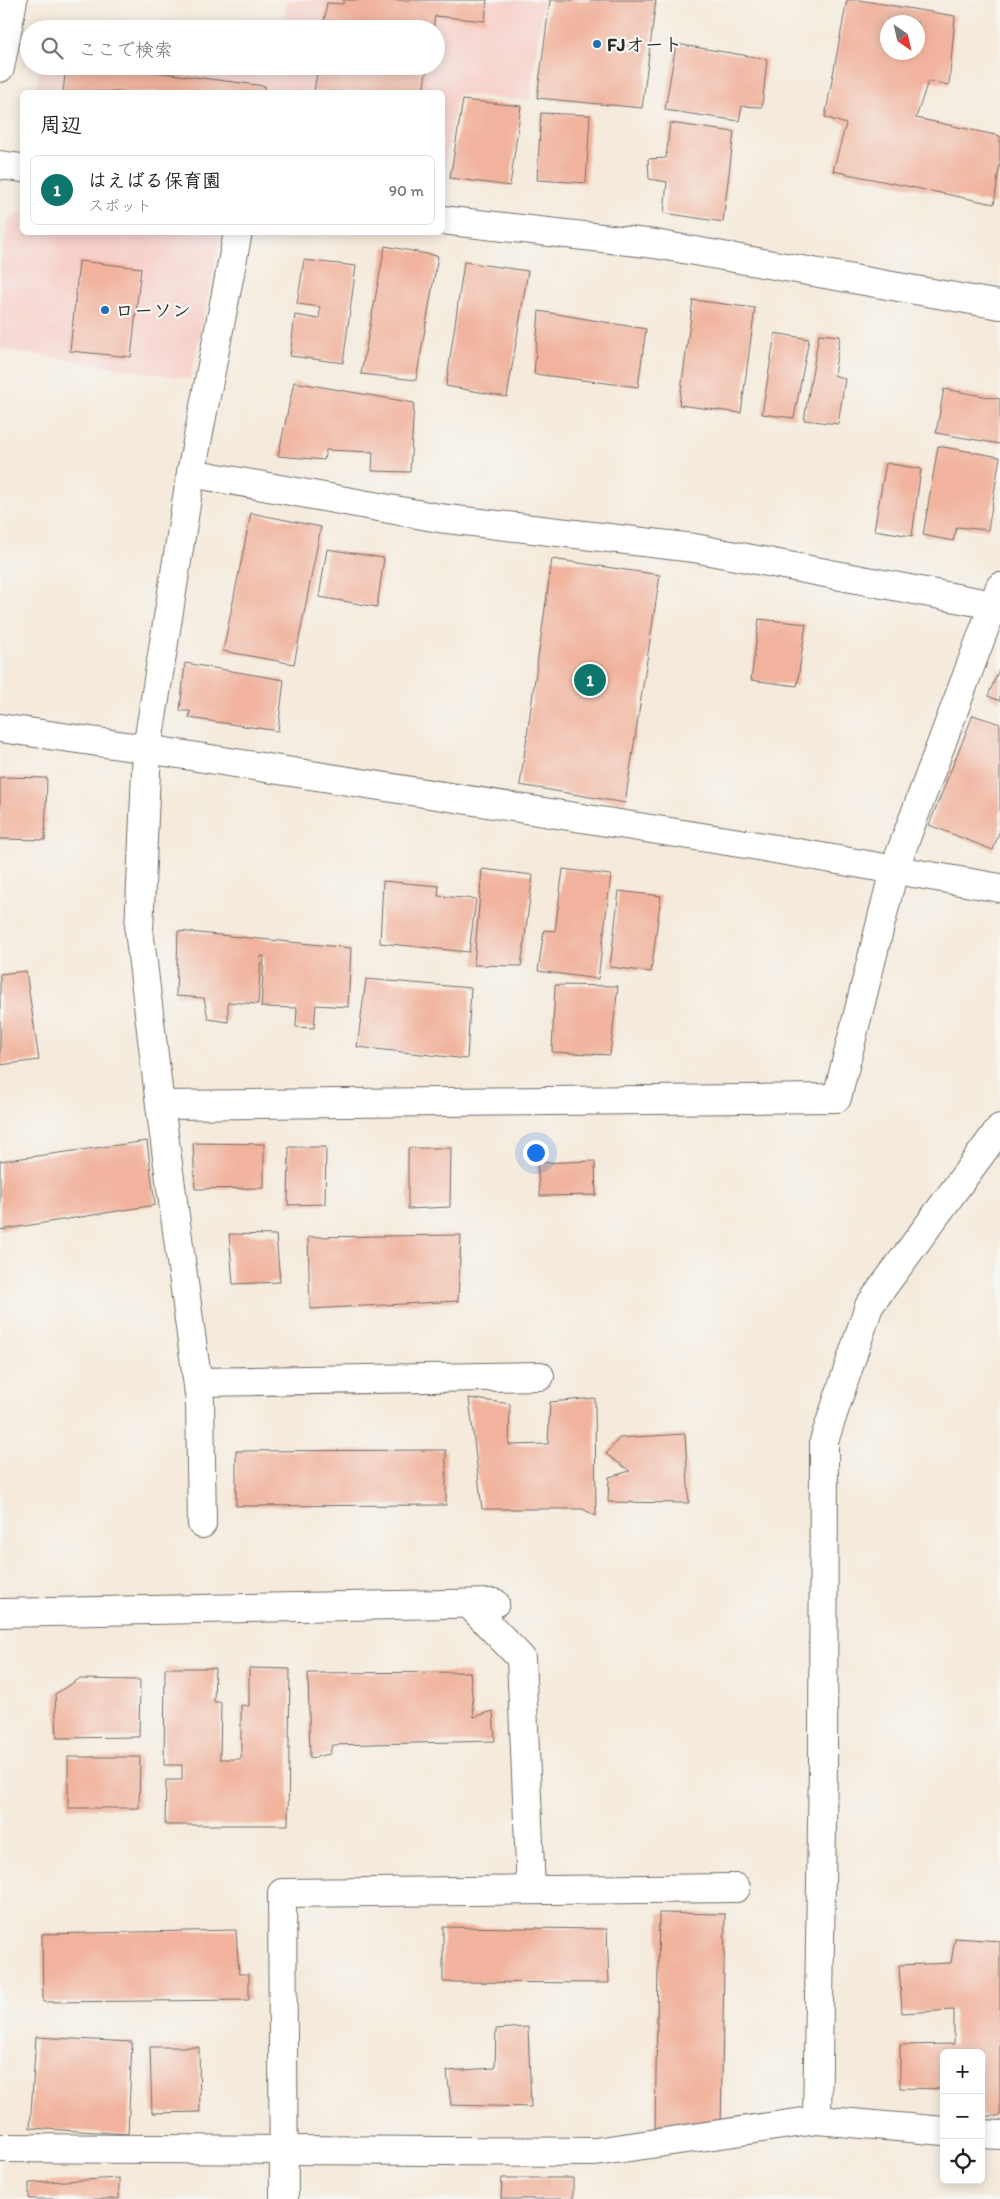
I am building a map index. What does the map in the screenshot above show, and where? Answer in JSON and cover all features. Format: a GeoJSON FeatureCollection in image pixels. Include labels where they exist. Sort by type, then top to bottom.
{"type":"FeatureCollection","features":[{"type":"Feature","properties":{"kind":"street"},"geometry":{"type":"LineString","coordinates":[[0,68],[14,0]]}},
{"type":"Feature","properties":{"kind":"street"},"geometry":{"type":"LineString","coordinates":[[0,165],[20,168]]}},
{"type":"Feature","properties":{"kind":"street"},"geometry":{"type":"LineString","coordinates":[[445,220],[655,244],[1000,305]]}},
{"type":"Feature","properties":{"kind":"street"},"geometry":{"type":"LineString","coordinates":[[202,1524],[198,1382],[160,1105],[139,930],[147,749],[191,473],[237,235]]}},
{"type":"Feature","properties":{"kind":"street"},"geometry":{"type":"LineString","coordinates":[[160,1105],[836,1098],[894,870],[997,596],[694,548],[439,518],[191,473]]}},
{"type":"Feature","properties":{"kind":"street"},"geometry":{"type":"LineString","coordinates":[[0,728],[147,749],[752,845],[1000,888]]}},
{"type":"Feature","properties":{"kind":"street"},"geometry":{"type":"LineString","coordinates":[[817,2120],[823,1766],[824,1441],[869,1306],[1000,1128]]}},
{"type":"Feature","properties":{"kind":"street"},"geometry":{"type":"LineString","coordinates":[[198,1382],[540,1376]]}},
{"type":"Feature","properties":{"kind":"street"},"geometry":{"type":"LineString","coordinates":[[0,1613],[482,1604],[521,1658],[531,1890]]}},
{"type":"Feature","properties":{"kind":"street"},"geometry":{"type":"LineString","coordinates":[[284,2199],[282,2150],[282,1893],[736,1888]]}},
{"type":"Feature","properties":{"kind":"street"},"geometry":{"type":"LineString","coordinates":[[0,2148],[595,2152],[817,2120],[940,2130]]}},
{"type":"Feature","properties":{"kind":"street"},"geometry":{"type":"LineString","coordinates":[[985,2134],[1000,2135]]}},
{"type":"Feature","properties":{"kind":"shaded area"},"geometry":{"type":"Polygon","coordinates":[[[287,0],[543,0],[530,100],[457,94],[445,164],[445,90],[35,90],[38,75],[445,75],[445,20],[284,20],[287,0]]]}},
{"type":"Feature","properties":{"kind":"shaded area"},"geometry":{"type":"Polygon","coordinates":[[[20,212],[20,235],[221,235],[190,379],[0,349],[0,264],[9,220],[20,212]]]}},
{"type":"Feature","properties":{"kind":"building"},"geometry":{"type":"Polygon","coordinates":[[[344,0],[487,0],[485,21],[435,16],[434,20],[324,20],[327,3],[343,4],[344,0]]]}},
{"type":"Feature","properties":{"kind":"building"},"geometry":{"type":"Polygon","coordinates":[[[550,0],[656,0],[642,108],[537,98],[550,0]]]}},
{"type":"Feature","properties":{"kind":"building"},"geometry":{"type":"Polygon","coordinates":[[[847,0],[859,0],[955,16],[949,85],[928,81],[916,118],[1000,136],[1000,163],[994,204],[833,171],[846,124],[825,117],[847,0]]]}},
{"type":"Feature","properties":{"kind":"building"},"geometry":{"type":"Polygon","coordinates":[[[676,44],[767,59],[762,107],[742,106],[739,121],[665,110],[676,44]]]}},
{"type":"Feature","properties":{"kind":"building"},"geometry":{"type":"Polygon","coordinates":[[[65,75],[179,75],[265,86],[264,90],[63,90],[65,75]]]}},
{"type":"Feature","properties":{"kind":"building"},"geometry":{"type":"Polygon","coordinates":[[[317,75],[426,75],[423,90],[314,90],[317,75]]]}},
{"type":"Feature","properties":{"kind":"building"},"geometry":{"type":"Polygon","coordinates":[[[463,100],[521,106],[510,186],[450,178],[463,100]]]}},
{"type":"Feature","properties":{"kind":"building"},"geometry":{"type":"Polygon","coordinates":[[[541,113],[590,115],[586,183],[537,180],[541,113]]]}},
{"type":"Feature","properties":{"kind":"building"},"geometry":{"type":"Polygon","coordinates":[[[670,123],[734,132],[723,222],[664,213],[667,182],[649,179],[648,159],[666,158],[670,123]]]}},
{"type":"Feature","properties":{"kind":"building"},"geometry":{"type":"Polygon","coordinates":[[[385,246],[438,256],[416,380],[361,374],[385,246]]]}},
{"type":"Feature","properties":{"kind":"building"},"geometry":{"type":"Polygon","coordinates":[[[304,260],[356,266],[343,363],[290,356],[295,315],[319,319],[320,307],[297,304],[304,260]]]}},
{"type":"Feature","properties":{"kind":"building","name":"ローソン"},"geometry":{"type":"Polygon","coordinates":[[[79,261],[141,268],[131,357],[70,351],[79,261]]]}},
{"type":"Feature","properties":{"kind":"building"},"geometry":{"type":"Polygon","coordinates":[[[464,262],[528,271],[507,397],[446,386],[464,262]]]}},
{"type":"Feature","properties":{"kind":"building"},"geometry":{"type":"Polygon","coordinates":[[[693,300],[755,308],[741,413],[679,405],[693,300]]]}},
{"type":"Feature","properties":{"kind":"building"},"geometry":{"type":"Polygon","coordinates":[[[539,311],[646,329],[638,387],[534,374],[539,311]]]}},
{"type":"Feature","properties":{"kind":"building"},"geometry":{"type":"Polygon","coordinates":[[[775,333],[809,339],[794,418],[762,414],[775,333]]]}},
{"type":"Feature","properties":{"kind":"building"},"geometry":{"type":"Polygon","coordinates":[[[819,334],[840,336],[834,375],[845,379],[838,424],[804,420],[819,334]]]}},
{"type":"Feature","properties":{"kind":"building"},"geometry":{"type":"Polygon","coordinates":[[[294,382],[414,403],[410,472],[372,471],[373,452],[326,450],[324,460],[278,456],[294,382]]]}},
{"type":"Feature","properties":{"kind":"building"},"geometry":{"type":"Polygon","coordinates":[[[944,389],[1000,399],[1000,444],[936,433],[944,389]]]}},
{"type":"Feature","properties":{"kind":"building"},"geometry":{"type":"Polygon","coordinates":[[[938,446],[1000,457],[988,530],[957,527],[953,541],[923,535],[938,446]]]}},
{"type":"Feature","properties":{"kind":"building"},"geometry":{"type":"Polygon","coordinates":[[[886,463],[921,469],[912,536],[874,530],[886,463]]]}},
{"type":"Feature","properties":{"kind":"building"},"geometry":{"type":"Polygon","coordinates":[[[251,513],[321,527],[294,664],[223,651],[251,513]]]}},
{"type":"Feature","properties":{"kind":"building"},"geometry":{"type":"Polygon","coordinates":[[[327,549],[384,558],[377,607],[319,597],[327,549]]]}},
{"type":"Feature","properties":{"kind":"building"},"geometry":{"type":"Polygon","coordinates":[[[552,559],[660,575],[625,803],[520,785],[552,559]]]}},
{"type":"Feature","properties":{"kind":"building"},"geometry":{"type":"Polygon","coordinates":[[[759,619],[806,624],[797,686],[751,680],[759,619]]]}},
{"type":"Feature","properties":{"kind":"building"},"geometry":{"type":"Polygon","coordinates":[[[185,663],[284,680],[278,731],[189,718],[190,711],[180,711],[185,663]]]}},
{"type":"Feature","properties":{"kind":"building"},"geometry":{"type":"Polygon","coordinates":[[[1000,667],[1000,701],[988,696],[1000,667]]]}},
{"type":"Feature","properties":{"kind":"building"},"geometry":{"type":"Polygon","coordinates":[[[973,715],[1000,724],[1000,830],[993,850],[929,825],[973,715]]]}},
{"type":"Feature","properties":{"kind":"building"},"geometry":{"type":"Polygon","coordinates":[[[0,777],[47,778],[45,840],[0,839],[0,777]]]}},
{"type":"Feature","properties":{"kind":"building"},"geometry":{"type":"Polygon","coordinates":[[[482,869],[533,875],[521,966],[474,965],[482,869]]]}},
{"type":"Feature","properties":{"kind":"building"},"geometry":{"type":"Polygon","coordinates":[[[563,869],[611,875],[598,979],[538,971],[544,930],[555,931],[563,869]]]}},
{"type":"Feature","properties":{"kind":"building"},"geometry":{"type":"Polygon","coordinates":[[[383,881],[439,886],[438,896],[476,899],[469,952],[380,943],[383,881]]]}},
{"type":"Feature","properties":{"kind":"building"},"geometry":{"type":"Polygon","coordinates":[[[619,891],[661,896],[651,972],[610,967],[619,891]]]}},
{"type":"Feature","properties":{"kind":"building"},"geometry":{"type":"Polygon","coordinates":[[[178,931],[351,948],[348,1007],[316,1005],[314,1028],[296,1027],[297,1008],[261,1007],[264,956],[261,956],[258,1004],[228,1002],[228,1022],[208,1019],[204,998],[176,996],[178,931]]]}},
{"type":"Feature","properties":{"kind":"building"},"geometry":{"type":"Polygon","coordinates":[[[26,971],[39,1060],[0,1065],[0,974],[26,971]]]}},
{"type":"Feature","properties":{"kind":"building"},"geometry":{"type":"Polygon","coordinates":[[[366,979],[471,988],[467,1059],[357,1047],[366,979]]]}},
{"type":"Feature","properties":{"kind":"building"},"geometry":{"type":"Polygon","coordinates":[[[555,985],[618,986],[610,1055],[552,1052],[555,985]]]}},
{"type":"Feature","properties":{"kind":"building"},"geometry":{"type":"Polygon","coordinates":[[[147,1141],[155,1205],[0,1230],[0,1161],[147,1141]]]}},
{"type":"Feature","properties":{"kind":"building"},"geometry":{"type":"Polygon","coordinates":[[[193,1143],[264,1144],[264,1188],[195,1189],[193,1143]]]}},
{"type":"Feature","properties":{"kind":"building"},"geometry":{"type":"Polygon","coordinates":[[[289,1147],[326,1147],[325,1204],[288,1205],[289,1147]]]}},
{"type":"Feature","properties":{"kind":"building"},"geometry":{"type":"Polygon","coordinates":[[[408,1148],[451,1148],[450,1207],[408,1209],[408,1148]]]}},
{"type":"Feature","properties":{"kind":"building"},"geometry":{"type":"Polygon","coordinates":[[[595,1161],[596,1195],[540,1196],[537,1163],[595,1161]]]}},
{"type":"Feature","properties":{"kind":"building"},"geometry":{"type":"Polygon","coordinates":[[[229,1234],[276,1235],[280,1282],[233,1284],[229,1234]]]}},
{"type":"Feature","properties":{"kind":"building"},"geometry":{"type":"Polygon","coordinates":[[[461,1235],[458,1301],[310,1309],[308,1237],[461,1235]]]}},
{"type":"Feature","properties":{"kind":"building"},"geometry":{"type":"Polygon","coordinates":[[[469,1398],[510,1404],[509,1445],[548,1444],[550,1402],[595,1398],[596,1516],[583,1509],[482,1509],[469,1398]]]}},
{"type":"Feature","properties":{"kind":"building"},"geometry":{"type":"Polygon","coordinates":[[[685,1434],[689,1503],[608,1502],[609,1477],[630,1471],[606,1454],[619,1438],[685,1434]]]}},
{"type":"Feature","properties":{"kind":"building"},"geometry":{"type":"Polygon","coordinates":[[[446,1450],[446,1505],[236,1506],[236,1451],[446,1450]]]}},
{"type":"Feature","properties":{"kind":"building"},"geometry":{"type":"Polygon","coordinates":[[[165,1668],[215,1668],[214,1702],[221,1702],[220,1759],[241,1759],[241,1705],[249,1706],[249,1668],[290,1669],[288,1825],[165,1825],[166,1780],[182,1780],[182,1765],[164,1765],[165,1668]]]}},
{"type":"Feature","properties":{"kind":"building"},"geometry":{"type":"Polygon","coordinates":[[[470,1672],[474,1717],[493,1711],[495,1741],[332,1745],[330,1754],[310,1758],[308,1673],[470,1672]]]}},
{"type":"Feature","properties":{"kind":"building"},"geometry":{"type":"Polygon","coordinates":[[[79,1679],[140,1680],[139,1737],[57,1738],[55,1694],[79,1679]]]}},
{"type":"Feature","properties":{"kind":"building"},"geometry":{"type":"Polygon","coordinates":[[[68,1757],[140,1757],[139,1808],[68,1808],[68,1757]]]}},
{"type":"Feature","properties":{"kind":"building"},"geometry":{"type":"Polygon","coordinates":[[[659,1913],[725,1914],[721,2129],[655,2128],[659,1913]]]}},
{"type":"Feature","properties":{"kind":"building"},"geometry":{"type":"Polygon","coordinates":[[[443,1927],[607,1929],[609,1983],[443,1982],[443,1927]]]}},
{"type":"Feature","properties":{"kind":"building"},"geometry":{"type":"Polygon","coordinates":[[[236,1930],[239,1974],[249,1974],[249,2000],[43,2002],[42,1934],[236,1930]]]}},
{"type":"Feature","properties":{"kind":"building"},"geometry":{"type":"Polygon","coordinates":[[[955,1938],[1000,1941],[1000,2116],[985,2116],[985,2049],[940,2049],[940,2089],[900,2088],[900,2045],[954,2044],[954,2010],[902,2013],[899,1965],[951,1963],[955,1938]]]}},
{"type":"Feature","properties":{"kind":"building"},"geometry":{"type":"Polygon","coordinates":[[[528,2027],[531,2107],[451,2105],[447,2071],[495,2068],[496,2029],[528,2027]]]}},
{"type":"Feature","properties":{"kind":"building"},"geometry":{"type":"Polygon","coordinates":[[[36,2037],[132,2042],[128,2134],[30,2128],[36,2037]]]}},
{"type":"Feature","properties":{"kind":"building"},"geometry":{"type":"Polygon","coordinates":[[[150,2047],[199,2047],[200,2112],[152,2113],[150,2047]]]}},
{"type":"Feature","properties":{"kind":"building"},"geometry":{"type":"Polygon","coordinates":[[[119,2178],[119,2199],[29,2199],[29,2183],[119,2178]]]}},
{"type":"Feature","properties":{"kind":"building"},"geometry":{"type":"Polygon","coordinates":[[[502,2178],[573,2178],[573,2199],[501,2199],[502,2178]]]}},
{"type":"Feature","properties":{"kind":"place","name":"FJオート"},"geometry":{"type":"Point","coordinates":[597,44]}},
{"type":"Feature","properties":{"kind":"place","name":"ローソン"},"geometry":{"type":"Point","coordinates":[105,310]}},
{"type":"Feature","properties":{"kind":"place","name":"はえばる保育園"},"geometry":{"type":"Point","coordinates":[590,680]}}]}
